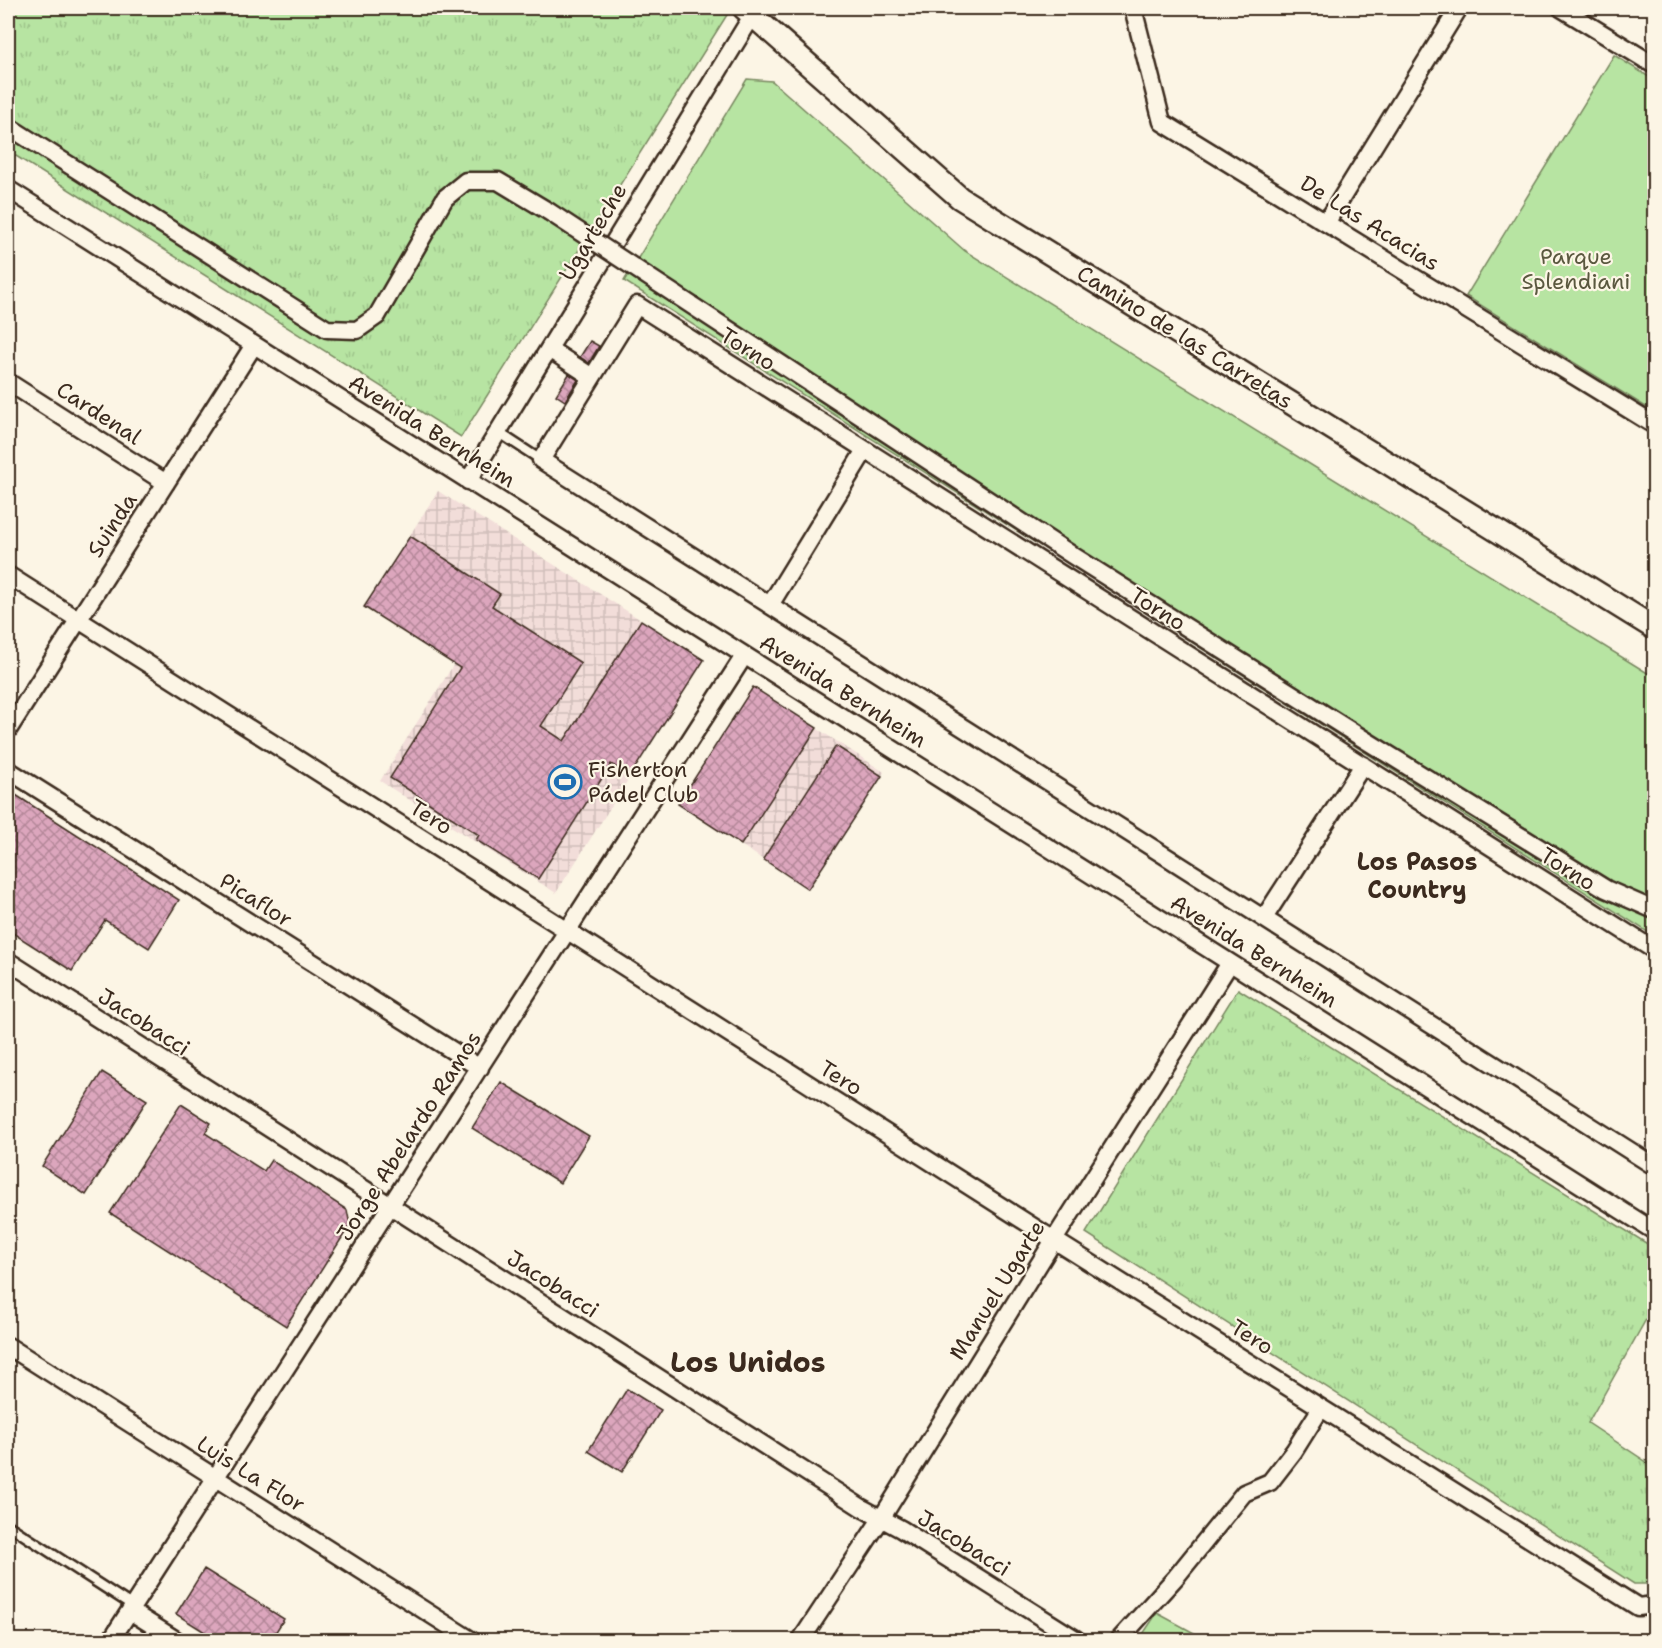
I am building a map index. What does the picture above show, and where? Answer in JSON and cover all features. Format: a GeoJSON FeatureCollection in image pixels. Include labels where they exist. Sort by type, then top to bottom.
{"type":"FeatureCollection","features":[{"type":"Feature","properties":{"kind":"street","name":"De Las Acacias"},"geometry":{"type":"LineString","coordinates":[[1133,8],[1162,122],[1654,425]]}},
{"type":"Feature","properties":{"kind":"street"},"geometry":{"type":"LineString","coordinates":[[1326,223],[1459,8]]}},
{"type":"Feature","properties":{"kind":"street"},"geometry":{"type":"LineString","coordinates":[[1561,8],[1654,65]]}},
{"type":"Feature","properties":{"kind":"street","name":"Ugarteche"},"geometry":{"type":"LineString","coordinates":[[468,481],[751,10]]}},
{"type":"Feature","properties":{"kind":"street","name":"Camino de las Carretas"},"geometry":{"type":"LineString","coordinates":[[751,10],[960,198],[1654,628]]}},
{"type":"Feature","properties":{"kind":"street"},"geometry":{"type":"LineString","coordinates":[[8,126],[327,329],[357,330],[377,316],[445,198],[466,181],[498,181],[1072,555],[1362,738],[1606,889],[1654,910]]}},
{"type":"Feature","properties":{"kind":"street","name":"Avenida Bernheim"},"geometry":{"type":"LineString","coordinates":[[8,189],[1654,1232]]}},
{"type":"Feature","properties":{"kind":"street","name":"Torno"},"geometry":{"type":"LineString","coordinates":[[592,377],[637,305],[1654,951]]}},
{"type":"Feature","properties":{"kind":"street","name":"Suinda"},"geometry":{"type":"LineString","coordinates":[[8,730],[254,345]]}},
{"type":"Feature","properties":{"kind":"street"},"geometry":{"type":"LineString","coordinates":[[549,349],[592,377],[541,460],[1654,1166]]}},
{"type":"Feature","properties":{"kind":"street","name":"Cardenal"},"geometry":{"type":"LineString","coordinates":[[8,381],[166,483]]}},
{"type":"Feature","properties":{"kind":"street"},"geometry":{"type":"LineString","coordinates":[[770,605],[865,450]]}},
{"type":"Feature","properties":{"kind":"street","name":"Tero"},"geometry":{"type":"LineString","coordinates":[[8,575],[1054,1240],[1638,1607],[1654,1605]]}},
{"type":"Feature","properties":{"kind":"street","name":"Jorge Abelardo Ramos"},"geometry":{"type":"LineString","coordinates":[[111,1641],[744,656]]}},
{"type":"Feature","properties":{"kind":"street"},"geometry":{"type":"LineString","coordinates":[[1264,918],[1363,765]]}},
{"type":"Feature","properties":{"kind":"street","name":"Picaflor"},"geometry":{"type":"LineString","coordinates":[[8,770],[480,1068]]}},
{"type":"Feature","properties":{"kind":"street","name":"Jacobacci"},"geometry":{"type":"LineString","coordinates":[[8,961],[862,1508],[901,1529],[1077,1641]]}},
{"type":"Feature","properties":{"kind":"street","name":"Manuel Ugarte"},"geometry":{"type":"LineString","coordinates":[[801,1641],[881,1519],[1054,1240],[1230,963]]}},
{"type":"Feature","properties":{"kind":"street","name":"Luis La Flor"},"geometry":{"type":"LineString","coordinates":[[8,1346],[471,1641]]}},
{"type":"Feature","properties":{"kind":"street"},"geometry":{"type":"LineString","coordinates":[[1119,1641],[1176,1577],[1244,1492],[1270,1482],[1321,1408]]}},
{"type":"Feature","properties":{"kind":"street"},"geometry":{"type":"LineString","coordinates":[[132,1608],[176,1641]]}},
{"type":"Feature","properties":{"kind":"lane"},"geometry":{"type":"LineString","coordinates":[[498,432],[541,460]]}},
{"type":"Feature","properties":{"kind":"lane"},"geometry":{"type":"LineString","coordinates":[[8,1525],[132,1608]]}},
{"type":"Feature","properties":{"kind":"shaded area"},"geometry":{"type":"Polygon","coordinates":[[[438,491],[704,660],[556,893],[380,781],[454,664],[364,607],[438,491]]]}},
{"type":"Feature","properties":{"kind":"shaded area"},"geometry":{"type":"Polygon","coordinates":[[[753,687],[884,772],[808,889],[678,804],[753,687]]]}},
{"type":"Feature","properties":{"kind":"green space"},"geometry":{"type":"Polygon","coordinates":[[[8,8],[717,8],[727,15],[461,437],[8,151],[8,8]]]}},
{"type":"Feature","properties":{"kind":"green space","name":"Parque Splendiani"},"geometry":{"type":"Polygon","coordinates":[[[1614,55],[1654,80],[1654,412],[1466,296],[1614,55]]]}},
{"type":"Feature","properties":{"kind":"green space"},"geometry":{"type":"Polygon","coordinates":[[[747,79],[772,81],[965,251],[1654,677],[1654,936],[624,281],[747,79]]]}},
{"type":"Feature","properties":{"kind":"green space"},"geometry":{"type":"Polygon","coordinates":[[[1238,989],[1654,1248],[1654,1305],[1588,1423],[1654,1467],[1654,1584],[1634,1584],[1086,1233],[1238,989]]]}},
{"type":"Feature","properties":{"kind":"green space"},"geometry":{"type":"Polygon","coordinates":[[[1157,1613],[1207,1640],[1139,1640],[1157,1613]]]}},
{"type":"Feature","properties":{"kind":"building"},"geometry":{"type":"Polygon","coordinates":[[[590,341],[599,346],[589,363],[580,357],[590,341]]]}},
{"type":"Feature","properties":{"kind":"building"},"geometry":{"type":"Polygon","coordinates":[[[569,374],[578,380],[565,401],[556,395],[569,374]]]}},
{"type":"Feature","properties":{"kind":"building"},"geometry":{"type":"Polygon","coordinates":[[[410,536],[500,594],[492,606],[581,663],[541,726],[564,741],[641,620],[704,660],[630,776],[611,764],[538,879],[476,840],[479,835],[390,778],[460,668],[364,607],[410,536]]]}},
{"type":"Feature","properties":{"kind":"building"},"geometry":{"type":"Polygon","coordinates":[[[753,687],[817,728],[741,845],[678,804],[753,687]]]}},
{"type":"Feature","properties":{"kind":"building"},"geometry":{"type":"Polygon","coordinates":[[[836,746],[882,776],[808,889],[763,859],[836,746]]]}},
{"type":"Feature","properties":{"kind":"building"},"geometry":{"type":"Polygon","coordinates":[[[8,790],[179,900],[149,948],[105,920],[72,971],[8,930],[8,790]]]}},
{"type":"Feature","properties":{"kind":"building"},"geometry":{"type":"Polygon","coordinates":[[[102,1072],[147,1100],[86,1195],[42,1166],[102,1072]]]}},
{"type":"Feature","properties":{"kind":"building"},"geometry":{"type":"Polygon","coordinates":[[[501,1082],[589,1136],[560,1183],[472,1128],[501,1082]]]}},
{"type":"Feature","properties":{"kind":"building"},"geometry":{"type":"Polygon","coordinates":[[[181,1104],[211,1123],[205,1133],[264,1171],[271,1160],[347,1210],[350,1225],[286,1326],[110,1213],[181,1104]]]}},
{"type":"Feature","properties":{"kind":"building"},"geometry":{"type":"Polygon","coordinates":[[[627,1389],[661,1410],[622,1472],[588,1451],[627,1389]]]}},
{"type":"Feature","properties":{"kind":"building"},"geometry":{"type":"Polygon","coordinates":[[[204,1569],[284,1619],[270,1641],[219,1641],[176,1614],[204,1569]]]}},
{"type":"Feature","properties":{"kind":"place","name":"Fisherton Pádel Club"},"geometry":{"type":"Point","coordinates":[565,782]}},
{"type":"Feature","properties":{"kind":"district","name":"Los Pasos Country"},"geometry":{"type":"Point","coordinates":[1417,876]}},
{"type":"Feature","properties":{"kind":"district","name":"Los Unidos"},"geometry":{"type":"Point","coordinates":[748,1362]}}]}
